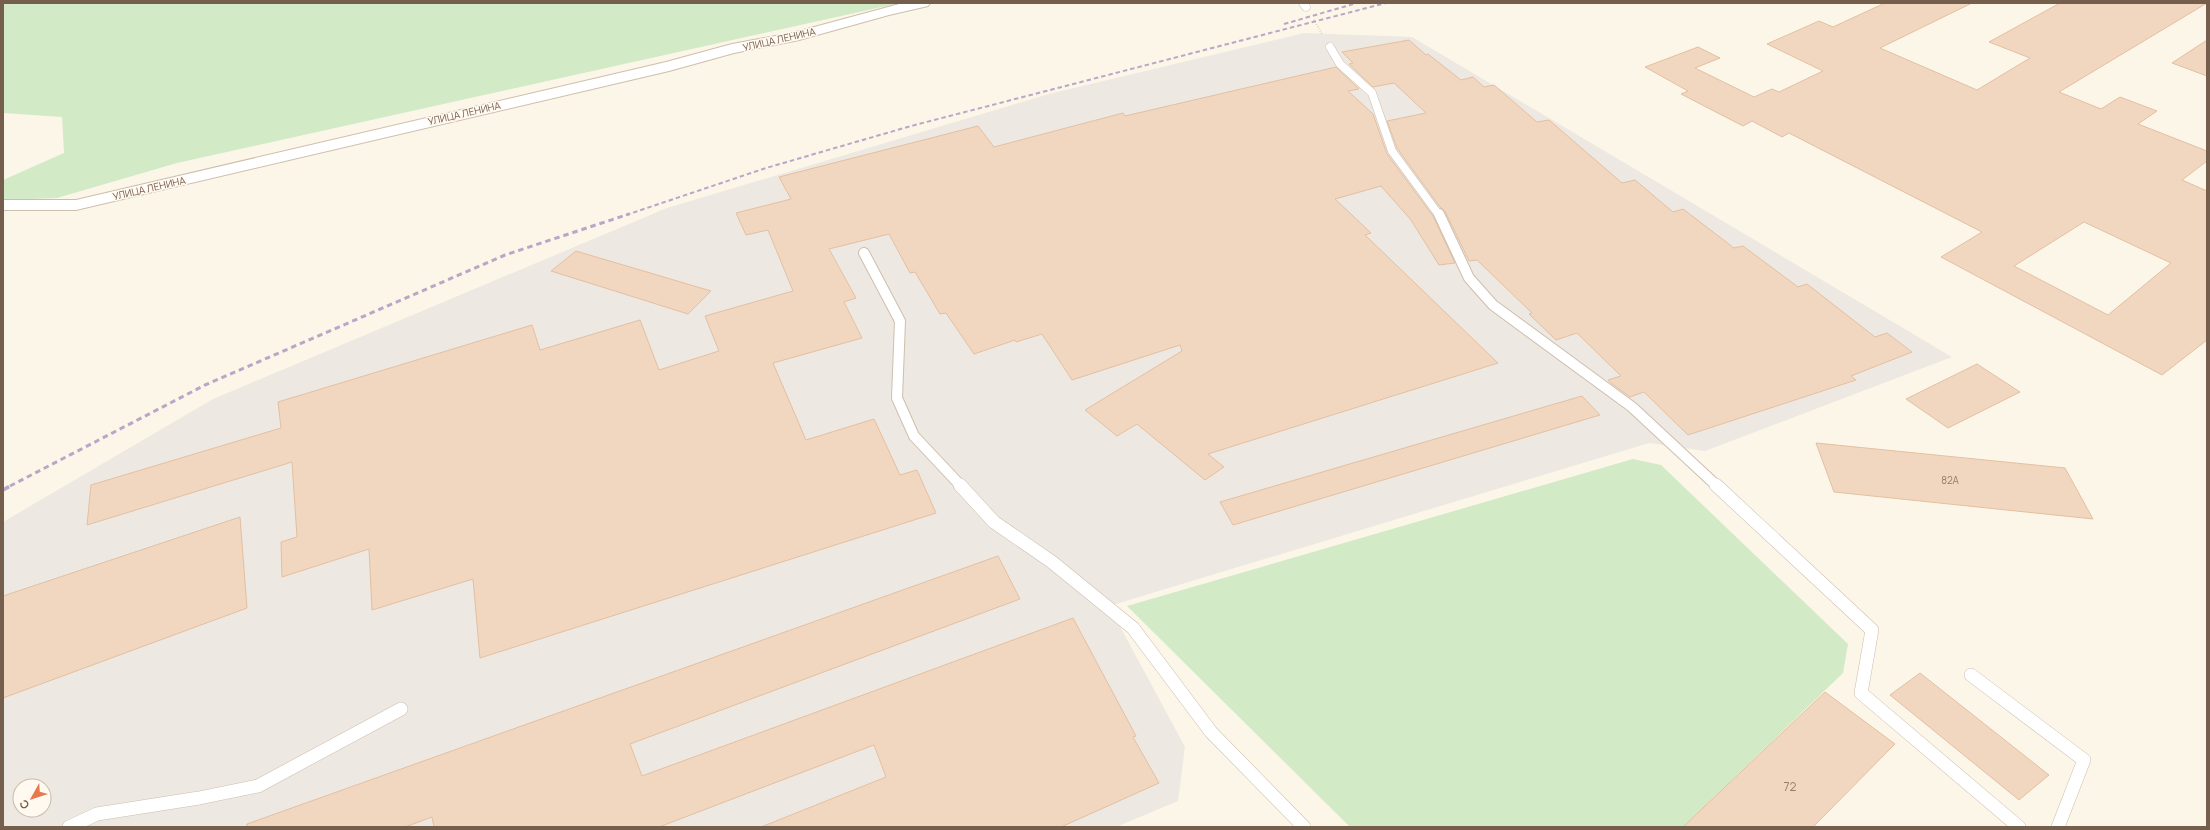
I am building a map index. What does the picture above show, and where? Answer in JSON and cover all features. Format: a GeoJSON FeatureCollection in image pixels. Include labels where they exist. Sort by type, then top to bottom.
{"type":"FeatureCollection","features":[{"type":"Feature","properties":{"kind":"street","name":"УЛИЦА ЛЕНИНА"},"geometry":{"type":"LineString","coordinates":[[3,205],[76,205],[669,66],[732,49],[794,37],[886,10],[923,3]]}},
{"type":"Feature","properties":{"kind":"lane"},"geometry":{"type":"LineString","coordinates":[[1330,47],[1340,64],[1372,94],[1392,151],[1439,214],[1469,278],[1494,305],[1632,407],[1872,630],[1861,693],[2019,827]]}},
{"type":"Feature","properties":{"kind":"lane"},"geometry":{"type":"LineString","coordinates":[[864,253],[900,321],[897,398],[914,436],[994,522],[1052,562],[1133,628],[1211,732],[1304,827]]}},
{"type":"Feature","properties":{"kind":"lane"},"geometry":{"type":"LineString","coordinates":[[1971,674],[2084,760],[2058,827]]}},
{"type":"Feature","properties":{"kind":"lane"},"geometry":{"type":"LineString","coordinates":[[68,827],[97,814],[199,798],[258,786],[401,709]]}},
{"type":"Feature","properties":{"kind":"path"},"geometry":{"type":"LineString","coordinates":[[1304,5],[1330,47]]}},
{"type":"Feature","properties":{"kind":"shaded area"},"geometry":{"type":"Polygon","coordinates":[[[1304,33],[1412,37],[1952,357],[1705,451],[1649,443],[1109,606],[1185,747],[1178,801],[1116,827],[3,827],[3,522],[213,399],[667,208],[1049,94],[1304,33]]]}},
{"type":"Feature","properties":{"kind":"green space"},"geometry":{"type":"Polygon","coordinates":[[[3,3],[900,3],[177,163],[57,198],[3,200],[3,180],[64,153],[62,117],[3,113],[3,3]]]}},
{"type":"Feature","properties":{"kind":"green space"},"geometry":{"type":"Polygon","coordinates":[[[1633,459],[1661,465],[1848,644],[1843,673],[1683,827],[1350,827],[1127,606],[1633,459]]]}},
{"type":"Feature","properties":{"kind":"building"},"geometry":{"type":"Polygon","coordinates":[[[1885,3],[1972,3],[1880,48],[1977,90],[2030,58],[1989,42],[2060,3],[2207,3],[2059,92],[2101,109],[2120,97],[2157,111],[2138,124],[2207,151],[2207,161],[2182,180],[2207,191],[2207,340],[2162,375],[1941,257],[1982,232],[1789,133],[1782,137],[1752,121],[1743,126],[1681,94],[1688,91],[1645,67],[1698,47],[1720,58],[1695,68],[1754,97],[1772,89],[1779,92],[1823,71],[1767,44],[1819,21],[1833,27],[1885,3]],[[2084,222],[2014,266],[2108,315],[2171,263],[2084,222]]]}},
{"type":"Feature","properties":{"kind":"building"},"geometry":{"type":"Polygon","coordinates":[[[1409,40],[1426,55],[1428,54],[1461,80],[1473,77],[1484,87],[1494,85],[1537,122],[1549,120],[1622,183],[1635,180],[1673,212],[1683,209],[1734,248],[1743,246],[1798,287],[1807,284],[1875,337],[1887,333],[1912,352],[1851,376],[1856,380],[1688,435],[1644,392],[1630,397],[1611,383],[1608,380],[1621,376],[1577,333],[1556,340],[1529,314],[1532,313],[1477,260],[1469,261],[1445,211],[1440,207],[1397,148],[1387,121],[1426,113],[1394,83],[1373,87],[1349,64],[1353,63],[1342,52],[1409,40]]]}},
{"type":"Feature","properties":{"kind":"building"},"geometry":{"type":"Polygon","coordinates":[[[2207,40],[2207,76],[2172,63],[2207,40]]]}},
{"type":"Feature","properties":{"kind":"building"},"geometry":{"type":"Polygon","coordinates":[[[1336,67],[1359,89],[1348,91],[1373,114],[1387,154],[1433,216],[1455,263],[1439,265],[1411,220],[1381,186],[1335,199],[1371,233],[1365,235],[1498,363],[1208,454],[1224,467],[1205,480],[1137,424],[1117,436],[1085,410],[1182,351],[1180,345],[1072,380],[1042,334],[1016,342],[1015,340],[974,354],[946,313],[940,314],[915,272],[910,273],[889,234],[829,249],[856,298],[844,302],[862,338],[773,363],[806,440],[874,419],[900,475],[917,470],[936,513],[480,658],[473,579],[372,610],[369,549],[282,577],[281,542],[297,537],[292,462],[87,525],[91,485],[281,428],[278,402],[532,325],[540,350],[640,320],[659,370],[719,351],[705,316],[793,291],[768,230],[746,235],[736,213],[791,199],[779,177],[978,126],[994,147],[1123,113],[1125,116],[1336,67]]]}},
{"type":"Feature","properties":{"kind":"building"},"geometry":{"type":"Polygon","coordinates":[[[576,251],[711,291],[688,314],[551,271],[576,251]]]}},
{"type":"Feature","properties":{"kind":"building"},"geometry":{"type":"Polygon","coordinates":[[[1977,364],[2020,392],[1948,428],[1906,399],[1977,364]]]}},
{"type":"Feature","properties":{"kind":"building"},"geometry":{"type":"Polygon","coordinates":[[[1582,396],[1600,415],[1233,525],[1220,502],[1582,396]]]}},
{"type":"Feature","properties":{"kind":"building"},"geometry":{"type":"Polygon","coordinates":[[[1816,443],[2065,468],[2093,519],[1834,492],[1816,443]]]}},
{"type":"Feature","properties":{"kind":"building"},"geometry":{"type":"Polygon","coordinates":[[[240,517],[247,608],[3,698],[3,596],[240,517]]]}},
{"type":"Feature","properties":{"kind":"building"},"geometry":{"type":"Polygon","coordinates":[[[998,556],[1020,599],[630,744],[642,776],[1073,618],[1136,736],[1133,737],[1159,783],[1061,827],[761,827],[886,777],[874,745],[659,827],[434,827],[432,817],[405,827],[247,827],[247,824],[998,556]]]}},
{"type":"Feature","properties":{"kind":"building"},"geometry":{"type":"Polygon","coordinates":[[[1920,673],[2049,775],[2019,800],[1890,695],[1920,673]]]}},
{"type":"Feature","properties":{"kind":"building"},"geometry":{"type":"Polygon","coordinates":[[[1825,692],[1895,744],[1813,827],[1683,827],[1825,692]]]}},
{"type":"Feature","properties":{"kind":"railway"},"geometry":{"type":"LineString","coordinates":[[1284,24],[1357,3]]}},
{"type":"Feature","properties":{"kind":"railway"},"geometry":{"type":"LineString","coordinates":[[628,214],[766,168],[911,126],[1386,3]]}},
{"type":"Feature","properties":{"kind":"railway"},"geometry":{"type":"LineString","coordinates":[[10,486],[205,385],[505,255],[628,214]]}},
{"type":"Feature","properties":{"kind":"railway"},"geometry":{"type":"LineString","coordinates":[[3,490],[12,485]]}}]}
